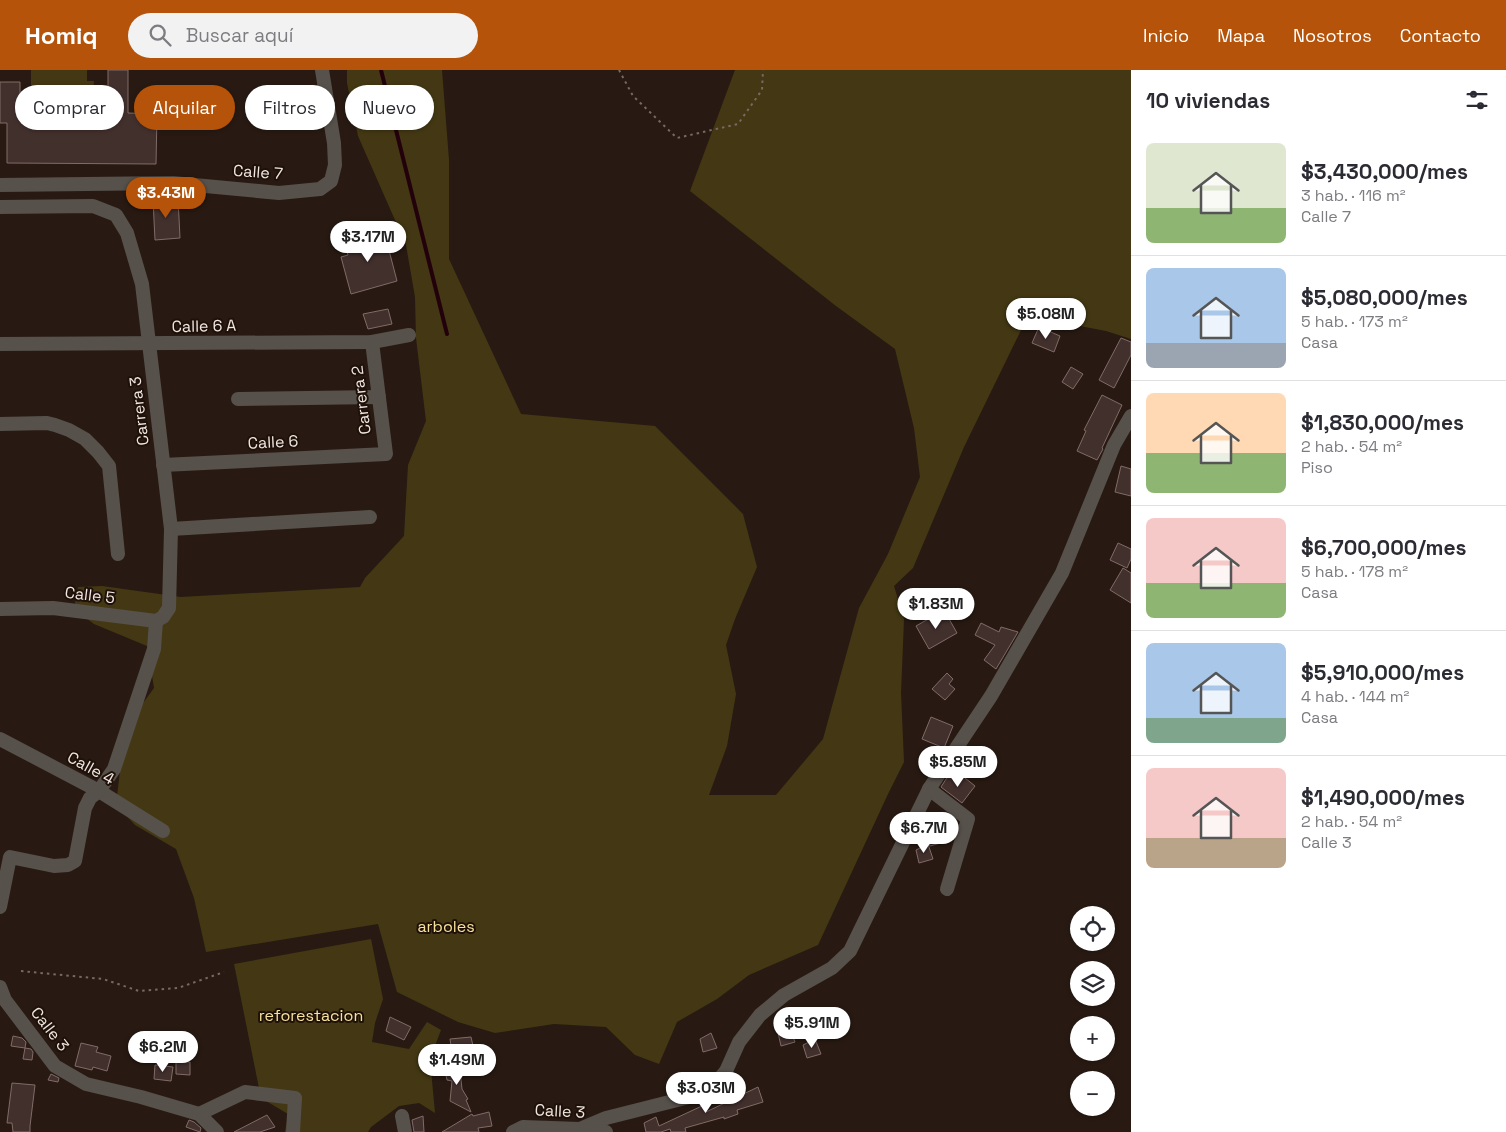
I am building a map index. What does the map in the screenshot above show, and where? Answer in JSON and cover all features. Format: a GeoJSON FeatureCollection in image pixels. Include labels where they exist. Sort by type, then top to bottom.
{"type":"FeatureCollection","features":[{"type":"Feature","properties":{"kind":"street","name":"Calle 7"},"geometry":{"type":"LineString","coordinates":[[0,185],[173,182],[279,193],[320,189],[331,180],[335,165],[334,143],[322,70]]}},
{"type":"Feature","properties":{"kind":"street","name":"Carrera 3"},"geometry":{"type":"LineString","coordinates":[[0,207],[93,206],[116,215],[127,233],[142,284],[171,529],[169,608],[163,617],[156,621]]}},
{"type":"Feature","properties":{"kind":"street","name":"Calle 6 A"},"geometry":{"type":"LineString","coordinates":[[0,344],[372,342],[409,335]]}},
{"type":"Feature","properties":{"kind":"street","name":"Carrera 2"},"geometry":{"type":"LineString","coordinates":[[372,342],[386,454]]}},
{"type":"Feature","properties":{"kind":"street"},"geometry":{"type":"LineString","coordinates":[[238,399],[379,397]]}},
{"type":"Feature","properties":{"kind":"street"},"geometry":{"type":"LineString","coordinates":[[580,1129],[606,1118],[709,1092],[726,1071],[739,1042],[760,1015],[784,995],[832,968],[850,951],[929,789],[992,696],[1062,573],[1114,445],[1131,416]]}},
{"type":"Feature","properties":{"kind":"street"},"geometry":{"type":"LineString","coordinates":[[0,424],[55,425],[85,439],[98,452],[109,466],[118,554]]}},
{"type":"Feature","properties":{"kind":"street","name":"Calle 6"},"geometry":{"type":"LineString","coordinates":[[163,465],[386,454]]}},
{"type":"Feature","properties":{"kind":"street"},"geometry":{"type":"LineString","coordinates":[[171,529],[370,517]]}},
{"type":"Feature","properties":{"kind":"street","name":"Calle 5"},"geometry":{"type":"LineString","coordinates":[[0,609],[53,608],[156,621]]}},
{"type":"Feature","properties":{"kind":"street"},"geometry":{"type":"LineString","coordinates":[[1,897],[10,857],[54,866],[68,866],[75,861],[85,808],[90,798],[99,791],[114,769],[154,649],[156,621]]}},
{"type":"Feature","properties":{"kind":"street","name":"Calle 4"},"geometry":{"type":"LineString","coordinates":[[0,739],[99,791],[163,831]]}},
{"type":"Feature","properties":{"kind":"street"},"geometry":{"type":"LineString","coordinates":[[929,789],[968,819],[947,889]]}},
{"type":"Feature","properties":{"kind":"street","name":"Calle 3"},"geometry":{"type":"LineString","coordinates":[[2,999],[55,1066],[86,1084],[141,1097],[199,1114]]}},
{"type":"Feature","properties":{"kind":"street"},"geometry":{"type":"LineString","coordinates":[[217,1132],[199,1114],[245,1092],[295,1098],[293,1132]]}},
{"type":"Feature","properties":{"kind":"street"},"geometry":{"type":"LineString","coordinates":[[402,1116],[405,1132]]}},
{"type":"Feature","properties":{"kind":"street","name":"Calle 3"},"geometry":{"type":"LineString","coordinates":[[513,1132],[523,1127],[606,1132]]}},
{"type":"Feature","properties":{"kind":"path"},"geometry":{"type":"LineString","coordinates":[[619,70],[633,96],[676,138],[738,124],[762,90],[763,70]]}},
{"type":"Feature","properties":{"kind":"path"},"geometry":{"type":"LineString","coordinates":[[21,971],[103,979],[139,991],[178,988],[224,972]]}},
{"type":"Feature","properties":{"kind":"green space"},"geometry":{"type":"Polygon","coordinates":[[[31,70],[87,70],[87,81],[94,81],[94,85],[31,85],[31,70]]]}},
{"type":"Feature","properties":{"kind":"green space","name":"arboles"},"geometry":{"type":"Polygon","coordinates":[[[347,70],[442,70],[449,160],[449,259],[521,414],[655,426],[743,514],[757,567],[726,645],[736,694],[727,746],[709,795],[776,795],[823,739],[859,608],[888,554],[920,477],[914,428],[895,349],[836,306],[690,191],[735,70],[1131,70],[1131,339],[1106,331],[1080,326],[1024,324],[964,447],[913,568],[894,586],[904,619],[901,693],[904,762],[818,945],[749,975],[717,999],[677,1022],[659,1064],[635,1055],[606,1027],[554,1024],[495,1033],[458,1022],[397,992],[378,924],[206,952],[194,898],[176,849],[135,825],[116,805],[120,771],[133,717],[154,688],[147,646],[94,624],[74,609],[78,587],[102,586],[181,597],[360,587],[365,578],[404,536],[408,465],[426,421],[416,338],[415,297],[406,245],[357,130],[434,130],[434,85],[347,85],[347,70]]]}},
{"type":"Feature","properties":{"kind":"green space","name":"reforestacion"},"geometry":{"type":"Polygon","coordinates":[[[371,939],[383,999],[375,1023],[372,1042],[409,1049],[427,1022],[441,1030],[430,1059],[435,1113],[419,1103],[399,1106],[371,1127],[368,1132],[285,1132],[288,1114],[261,1098],[234,964],[371,939]]]}},
{"type":"Feature","properties":{"kind":"building"},"geometry":{"type":"Polygon","coordinates":[[[108,70],[128,70],[128,113],[134,113],[134,130],[157,130],[156,164],[7,163],[7,123],[0,123],[0,82],[20,82],[20,85],[15,85],[15,130],[124,130],[124,85],[108,85],[108,70]]]}},
{"type":"Feature","properties":{"kind":"building"},"geometry":{"type":"Polygon","coordinates":[[[178,198],[180,238],[155,240],[153,200],[178,198]]]}},
{"type":"Feature","properties":{"kind":"building"},"geometry":{"type":"Polygon","coordinates":[[[370,232],[372,239],[385,235],[397,281],[351,294],[341,257],[348,255],[343,239],[370,232]]]}},
{"type":"Feature","properties":{"kind":"building"},"geometry":{"type":"Polygon","coordinates":[[[388,309],[392,324],[368,329],[363,314],[388,309]]]}},
{"type":"Feature","properties":{"kind":"building"},"geometry":{"type":"Polygon","coordinates":[[[1039,327],[1060,336],[1054,352],[1032,343],[1039,327]]]}},
{"type":"Feature","properties":{"kind":"building"},"geometry":{"type":"Polygon","coordinates":[[[1121,338],[1131,342],[1131,355],[1114,388],[1099,380],[1121,338]]]}},
{"type":"Feature","properties":{"kind":"building"},"geometry":{"type":"Polygon","coordinates":[[[1071,367],[1083,374],[1073,389],[1062,382],[1071,367]]]}},
{"type":"Feature","properties":{"kind":"building"},"geometry":{"type":"Polygon","coordinates":[[[1102,395],[1122,405],[1097,460],[1077,451],[1086,431],[1084,430],[1102,395]]]}},
{"type":"Feature","properties":{"kind":"building"},"geometry":{"type":"Polygon","coordinates":[[[1121,466],[1131,469],[1131,496],[1115,492],[1121,466]]]}},
{"type":"Feature","properties":{"kind":"building"},"geometry":{"type":"Polygon","coordinates":[[[1118,543],[1131,549],[1131,559],[1127,568],[1110,560],[1118,543]]]}},
{"type":"Feature","properties":{"kind":"building"},"geometry":{"type":"Polygon","coordinates":[[[1123,568],[1131,573],[1131,603],[1110,590],[1123,568]]]}},
{"type":"Feature","properties":{"kind":"building"},"geometry":{"type":"Polygon","coordinates":[[[944,610],[957,633],[929,649],[916,626],[944,610]]]}},
{"type":"Feature","properties":{"kind":"building"},"geometry":{"type":"Polygon","coordinates":[[[981,623],[999,632],[1001,627],[1018,632],[996,669],[984,660],[995,645],[975,635],[981,623]]]}},
{"type":"Feature","properties":{"kind":"building"},"geometry":{"type":"Polygon","coordinates":[[[947,673],[953,679],[949,684],[955,689],[945,700],[932,689],[947,673]]]}},
{"type":"Feature","properties":{"kind":"building"},"geometry":{"type":"Polygon","coordinates":[[[931,717],[953,726],[944,748],[922,739],[931,717]]]}},
{"type":"Feature","properties":{"kind":"building"},"geometry":{"type":"Polygon","coordinates":[[[960,774],[975,786],[962,803],[941,787],[948,776],[954,780],[960,774]]]}},
{"type":"Feature","properties":{"kind":"building"},"geometry":{"type":"Polygon","coordinates":[[[946,813],[952,818],[955,827],[941,831],[938,817],[946,813]]]}},
{"type":"Feature","properties":{"kind":"building"},"geometry":{"type":"Polygon","coordinates":[[[938,827],[944,842],[930,846],[926,833],[938,827]]]}},
{"type":"Feature","properties":{"kind":"building"},"geometry":{"type":"Polygon","coordinates":[[[928,844],[933,859],[919,863],[916,850],[928,844]]]}},
{"type":"Feature","properties":{"kind":"building"},"geometry":{"type":"Polygon","coordinates":[[[390,1017],[411,1027],[404,1040],[386,1031],[390,1017]]]}},
{"type":"Feature","properties":{"kind":"building"},"geometry":{"type":"Polygon","coordinates":[[[789,1027],[795,1042],[781,1046],[778,1033],[789,1027]]]}},
{"type":"Feature","properties":{"kind":"building"},"geometry":{"type":"Polygon","coordinates":[[[711,1033],[717,1048],[703,1052],[700,1039],[711,1033]]]}},
{"type":"Feature","properties":{"kind":"building"},"geometry":{"type":"Polygon","coordinates":[[[13,1036],[22,1038],[26,1042],[25,1048],[11,1046],[13,1036]]]}},
{"type":"Feature","properties":{"kind":"building"},"geometry":{"type":"Polygon","coordinates":[[[471,1037],[474,1050],[452,1053],[450,1039],[471,1037]]]}},
{"type":"Feature","properties":{"kind":"building"},"geometry":{"type":"Polygon","coordinates":[[[815,1039],[821,1054],[807,1058],[803,1045],[815,1039]]]}},
{"type":"Feature","properties":{"kind":"building"},"geometry":{"type":"Polygon","coordinates":[[[81,1043],[98,1047],[96,1052],[111,1056],[107,1071],[93,1067],[92,1070],[75,1066],[81,1043]]]}},
{"type":"Feature","properties":{"kind":"building"},"geometry":{"type":"Polygon","coordinates":[[[25,1048],[31,1049],[33,1052],[32,1060],[23,1059],[25,1048]]]}},
{"type":"Feature","properties":{"kind":"building"},"geometry":{"type":"Polygon","coordinates":[[[455,1060],[459,1060],[462,1089],[468,1099],[466,1100],[471,1112],[450,1101],[452,1081],[447,1080],[444,1067],[454,1067],[455,1060]]]}},
{"type":"Feature","properties":{"kind":"building"},"geometry":{"type":"Polygon","coordinates":[[[176,1062],[190,1062],[190,1075],[176,1074],[176,1062]]]}},
{"type":"Feature","properties":{"kind":"building"},"geometry":{"type":"Polygon","coordinates":[[[155,1065],[173,1067],[171,1081],[154,1079],[155,1065]]]}},
{"type":"Feature","properties":{"kind":"building"},"geometry":{"type":"Polygon","coordinates":[[[51,1074],[59,1078],[58,1082],[48,1080],[51,1074]]]}},
{"type":"Feature","properties":{"kind":"building"},"geometry":{"type":"Polygon","coordinates":[[[12,1083],[35,1085],[30,1132],[13,1132],[12,1123],[7,1123],[12,1083]]]}},
{"type":"Feature","properties":{"kind":"building"},"geometry":{"type":"Polygon","coordinates":[[[758,1087],[763,1102],[737,1110],[738,1114],[685,1128],[686,1132],[671,1132],[670,1129],[661,1132],[646,1132],[644,1123],[656,1117],[659,1126],[704,1105],[706,1112],[758,1087]]]}},
{"type":"Feature","properties":{"kind":"building"},"geometry":{"type":"Polygon","coordinates":[[[489,1112],[492,1126],[478,1128],[479,1132],[442,1132],[472,1114],[473,1116],[489,1112]]]}},
{"type":"Feature","properties":{"kind":"building"},"geometry":{"type":"Polygon","coordinates":[[[267,1115],[275,1127],[260,1132],[234,1132],[267,1115]]]}},
{"type":"Feature","properties":{"kind":"building"},"geometry":{"type":"Polygon","coordinates":[[[423,1116],[424,1132],[414,1132],[412,1120],[423,1116]]]}},
{"type":"Feature","properties":{"kind":"building"},"geometry":{"type":"Polygon","coordinates":[[[189,1120],[201,1128],[200,1132],[186,1127],[189,1120]]]}},
{"type":"Feature","properties":{"kind":"waterway"},"geometry":{"type":"LineString","coordinates":[[381,70],[447,334]]}}]}
